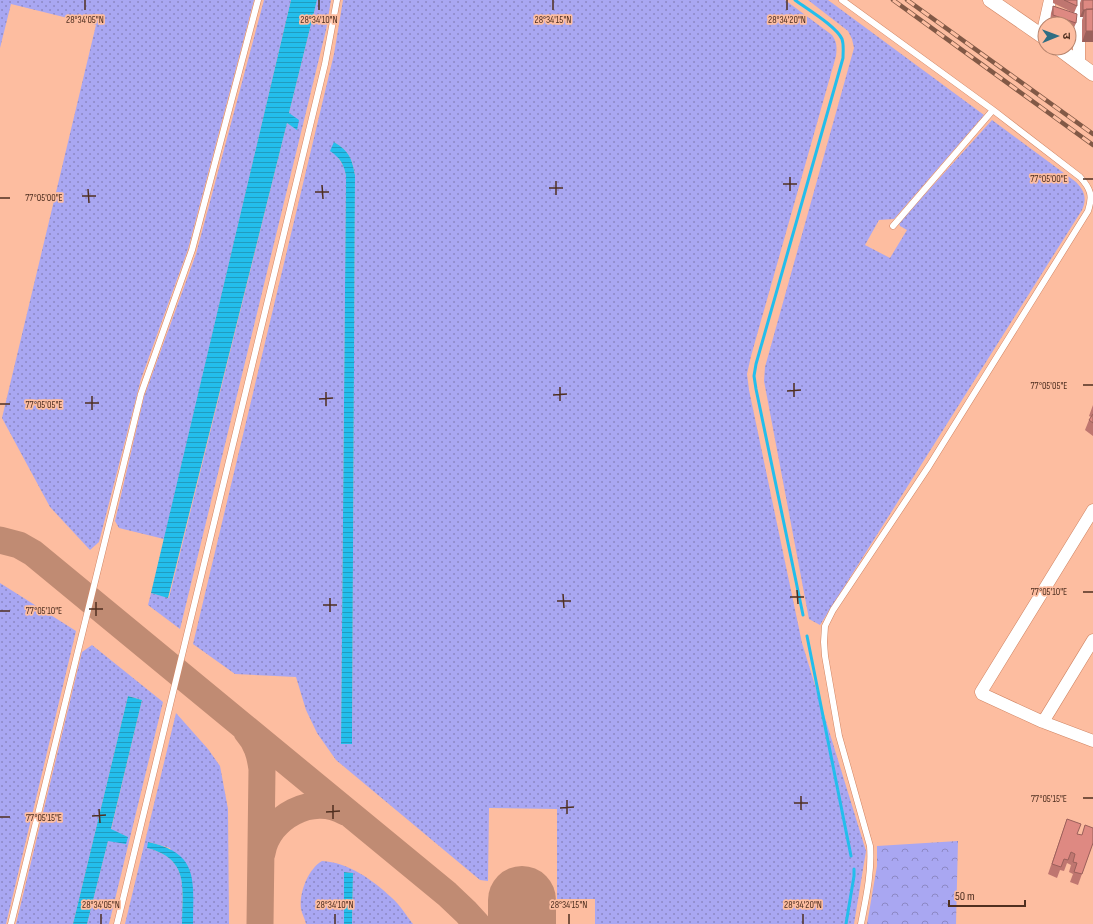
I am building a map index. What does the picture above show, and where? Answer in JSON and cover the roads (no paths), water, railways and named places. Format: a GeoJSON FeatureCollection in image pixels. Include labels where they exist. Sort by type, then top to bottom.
{"type":"FeatureCollection","features":[{"type":"Feature","properties":{"kind":"street"},"geometry":{"type":"LineString","coordinates":[[990,0],[1037,32]]}},
{"type":"Feature","properties":{"kind":"street"},"geometry":{"type":"LineString","coordinates":[[1047,16],[1050,0]]}},
{"type":"Feature","properties":{"kind":"street"},"geometry":{"type":"LineString","coordinates":[[1079,0],[1079,64]]}},
{"type":"Feature","properties":{"kind":"street"},"geometry":{"type":"LineString","coordinates":[[1068,56],[1093,74]]}},
{"type":"Feature","properties":{"kind":"street"},"geometry":{"type":"LineString","coordinates":[[1092,515],[981,692],[982,694],[1043,722],[1093,741]]}},
{"type":"Feature","properties":{"kind":"street"},"geometry":{"type":"LineString","coordinates":[[1043,722],[1093,640]]}},
{"type":"Feature","properties":{"kind":"lane"},"geometry":{"type":"LineString","coordinates":[[12,924],[141,394],[192,250],[258,0]]}},
{"type":"Feature","properties":{"kind":"lane"},"geometry":{"type":"LineString","coordinates":[[117,924],[323,72],[337,0]]}},
{"type":"Feature","properties":{"kind":"lane"},"geometry":{"type":"LineString","coordinates":[[842,0],[993,110],[1080,178],[1086,184],[1091,193],[1091,202],[1088,211],[933,459],[833,610],[825,626],[825,656],[838,728],[870,846],[871,857],[869,882],[861,924]]}},
{"type":"Feature","properties":{"kind":"lane"},"geometry":{"type":"LineString","coordinates":[[893,226],[993,110]]}},
{"type":"Feature","properties":{"kind":"waterway"},"geometry":{"type":"LineString","coordinates":[[795,0],[834,29],[839,34],[843,44],[843,58],[756,364],[754,376],[803,615]]}},
{"type":"Feature","properties":{"kind":"waterway"},"geometry":{"type":"LineString","coordinates":[[807,636],[851,856]]}},
{"type":"Feature","properties":{"kind":"waterway"},"geometry":{"type":"LineString","coordinates":[[846,924],[854,869]]}},
{"type":"Feature","properties":{"kind":"railway"},"geometry":{"type":"LineString","coordinates":[[893,0],[1093,145]]}},
{"type":"Feature","properties":{"kind":"railway"},"geometry":{"type":"LineString","coordinates":[[907,0],[1093,134]]}}]}
